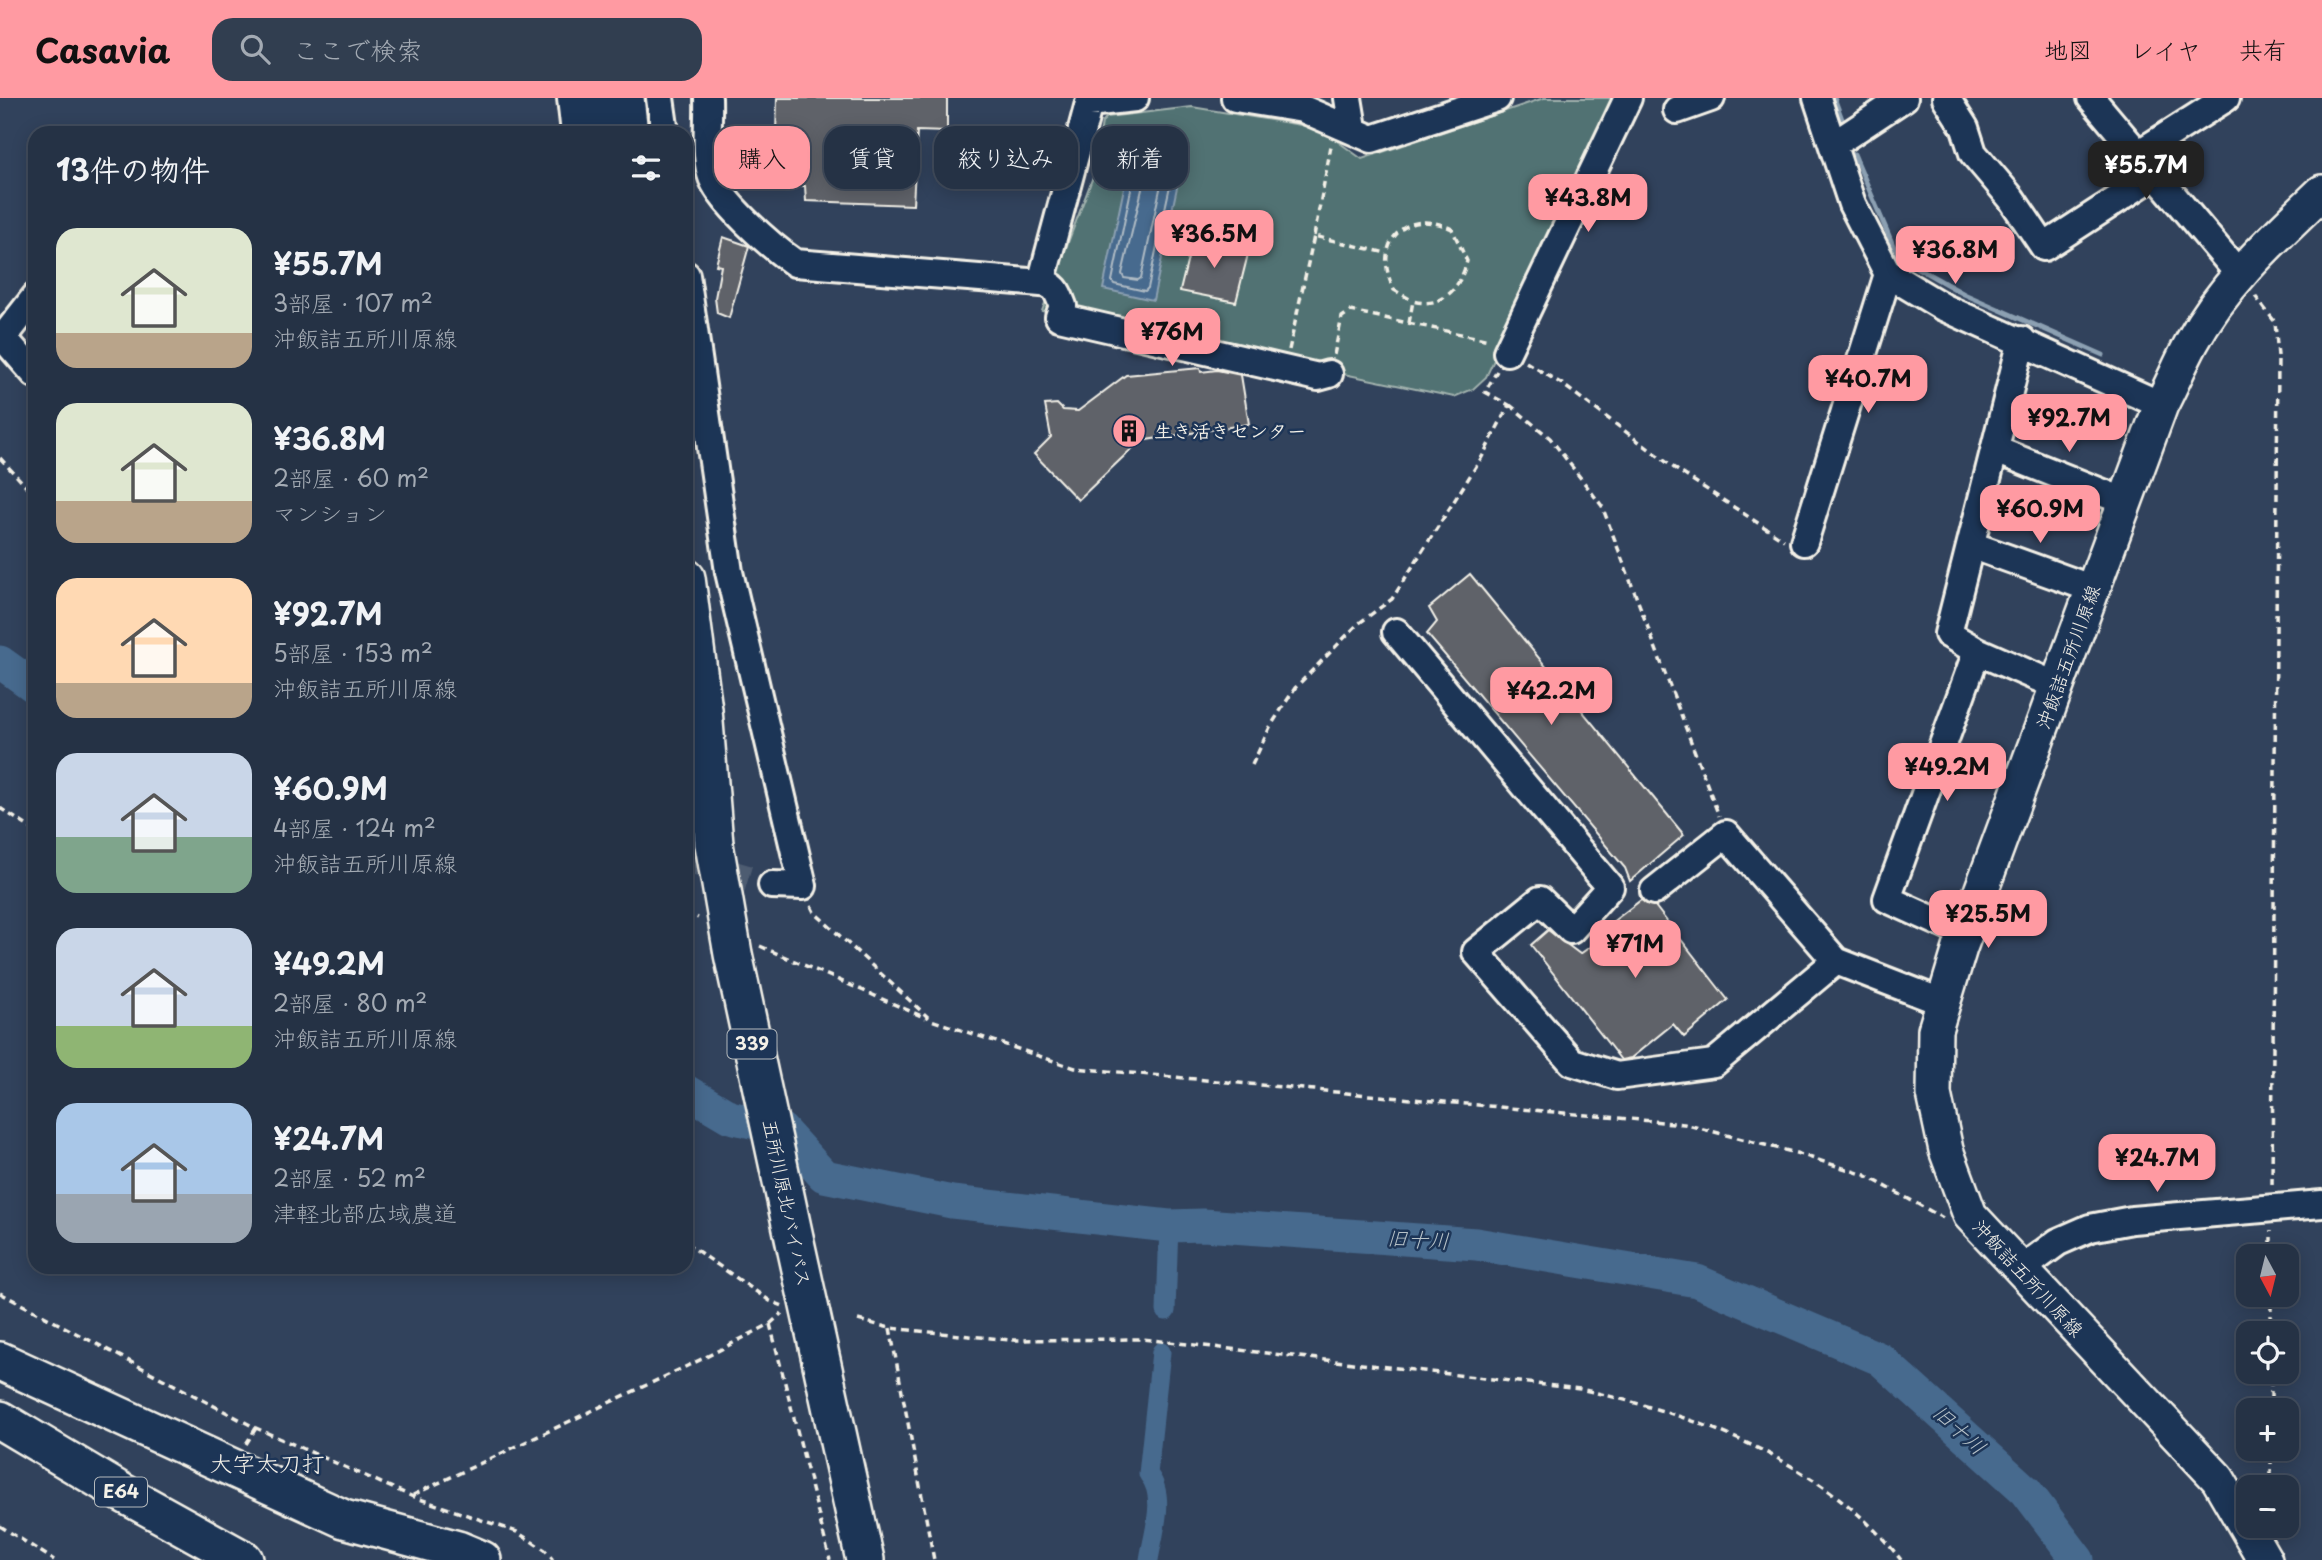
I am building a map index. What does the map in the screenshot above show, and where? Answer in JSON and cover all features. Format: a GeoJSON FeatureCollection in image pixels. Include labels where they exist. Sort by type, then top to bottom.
{"type":"FeatureCollection","features":[{"type":"Feature","properties":{"kind":"highway"},"geometry":{"type":"LineString","coordinates":[[593,98],[596,126]]}},
{"type":"Feature","properties":{"kind":"highway"},"geometry":{"type":"LineString","coordinates":[[625,98],[628,126]]}},
{"type":"Feature","properties":{"kind":"highway","name":"五所川原北バイパス"},"geometry":{"type":"LineString","coordinates":[[693,632],[703,710],[714,844]]}},
{"type":"Feature","properties":{"kind":"highway","name":"五所川原北バイパス"},"geometry":{"type":"LineString","coordinates":[[693,750],[714,844],[733,954],[865,1560]]}},
{"type":"Feature","properties":{"kind":"highway"},"geometry":{"type":"LineString","coordinates":[[0,1361],[344,1519],[458,1550],[482,1560]]}},
{"type":"Feature","properties":{"kind":"highway","name":"E64"},"geometry":{"type":"LineString","coordinates":[[0,1420],[132,1499],[244,1560]]}},
{"type":"Feature","properties":{"kind":"highway"},"geometry":{"type":"LineString","coordinates":[[0,1434],[194,1560]]}},
{"type":"Feature","properties":{"kind":"main road","name":"沖飯詰五所川原線"},"geometry":{"type":"LineString","coordinates":[[2265,1560],[2218,1479],[1970,1215],[1946,1150],[1934,1094],[1935,1030],[1965,934],[2161,405],[2193,341],[2239,275],[2321,196]]}},
{"type":"Feature","properties":{"kind":"street"},"geometry":{"type":"LineString","coordinates":[[571,98],[574,126]]}},
{"type":"Feature","properties":{"kind":"street"},"geometry":{"type":"LineString","coordinates":[[660,98],[664,126]]}},
{"type":"Feature","properties":{"kind":"street"},"geometry":{"type":"LineString","coordinates":[[708,98],[711,175],[732,207],[778,251],[795,263],[1049,284],[1057,290],[1063,306],[1059,317],[1284,370],[1318,377],[1329,374]]}},
{"type":"Feature","properties":{"kind":"street"},"geometry":{"type":"LineString","coordinates":[[1041,283],[1089,103],[1135,98]]}},
{"type":"Feature","properties":{"kind":"street"},"geometry":{"type":"LineString","coordinates":[[1236,98],[1303,109],[1372,139],[1497,98]]}},
{"type":"Feature","properties":{"kind":"street"},"geometry":{"type":"LineString","coordinates":[[1344,125],[1348,98]]}},
{"type":"Feature","properties":{"kind":"street"},"geometry":{"type":"LineString","coordinates":[[1509,349],[1628,98]]}},
{"type":"Feature","properties":{"kind":"street"},"geometry":{"type":"LineString","coordinates":[[1677,110],[1711,98]]}},
{"type":"Feature","properties":{"kind":"street"},"geometry":{"type":"LineString","coordinates":[[1817,98],[1852,204],[1888,274],[1943,307],[2022,340],[2161,405]]}},
{"type":"Feature","properties":{"kind":"street"},"geometry":{"type":"LineString","coordinates":[[1833,145],[1904,98]]}},
{"type":"Feature","properties":{"kind":"street"},"geometry":{"type":"LineString","coordinates":[[1946,98],[1965,128],[1973,153],[2011,198],[2044,247],[2155,174]]}},
{"type":"Feature","properties":{"kind":"street"},"geometry":{"type":"LineString","coordinates":[[2091,98],[2239,275]]}},
{"type":"Feature","properties":{"kind":"street"},"geometry":{"type":"LineString","coordinates":[[2138,154],[2226,98]]}},
{"type":"Feature","properties":{"kind":"street"},"geometry":{"type":"LineString","coordinates":[[1804,542],[1888,274]]}},
{"type":"Feature","properties":{"kind":"street"},"geometry":{"type":"LineString","coordinates":[[28,305],[2,336],[28,366]]}},
{"type":"Feature","properties":{"kind":"street"},"geometry":{"type":"LineString","coordinates":[[693,323],[729,572],[803,886],[772,885]]}},
{"type":"Feature","properties":{"kind":"street"},"geometry":{"type":"LineString","coordinates":[[2022,340],[1948,634],[1977,651],[2057,686]]}},
{"type":"Feature","properties":{"kind":"street"},"geometry":{"type":"LineString","coordinates":[[1996,450],[2126,502]]}},
{"type":"Feature","properties":{"kind":"street"},"geometry":{"type":"LineString","coordinates":[[1971,545],[2093,589]]}},
{"type":"Feature","properties":{"kind":"street"},"geometry":{"type":"LineString","coordinates":[[1396,632],[1610,887],[1571,930],[1540,901],[1476,952],[1573,1062],[1617,1076],[1714,1063],[1836,961]]}},
{"type":"Feature","properties":{"kind":"street"},"geometry":{"type":"LineString","coordinates":[[1965,934],[1887,899],[1977,651]]}},
{"type":"Feature","properties":{"kind":"street"},"geometry":{"type":"LineString","coordinates":[[1654,891],[1726,834],[1836,961],[1944,1003]]}},
{"type":"Feature","properties":{"kind":"street"},"geometry":{"type":"LineString","coordinates":[[2020,1270],[2058,1242],[2090,1228],[2132,1220],[2272,1206],[2322,1204]]}},
{"type":"Feature","properties":{"kind":"path"},"geometry":{"type":"LineString","coordinates":[[1284,370],[1314,236],[1344,125]]}},
{"type":"Feature","properties":{"kind":"path"},"geometry":{"type":"LineString","coordinates":[[1432,221],[1452,229],[1459,239],[1466,261],[1454,291],[1432,302],[1412,302],[1394,290],[1388,280],[1386,253],[1391,239],[1413,222],[1432,221]]}},
{"type":"Feature","properties":{"kind":"path"},"geometry":{"type":"LineString","coordinates":[[1314,236],[1386,253]]}},
{"type":"Feature","properties":{"kind":"path"},"geometry":{"type":"LineString","coordinates":[[2239,275],[2275,323],[2278,356],[2272,1206]]}},
{"type":"Feature","properties":{"kind":"path"},"geometry":{"type":"LineString","coordinates":[[1409,323],[1412,302]]}},
{"type":"Feature","properties":{"kind":"path"},"geometry":{"type":"LineString","coordinates":[[1329,374],[1346,312],[1409,323],[1509,349],[1562,384],[1677,470],[1784,540],[1804,542]]}},
{"type":"Feature","properties":{"kind":"path"},"geometry":{"type":"LineString","coordinates":[[1509,349],[1485,392],[1509,405],[1550,438],[1602,506],[1726,834]]}},
{"type":"Feature","properties":{"kind":"path"},"geometry":{"type":"LineString","coordinates":[[1252,765],[1270,727],[1295,688],[1358,624],[1392,599],[1482,457],[1509,405]]}},
{"type":"Feature","properties":{"kind":"path"},"geometry":{"type":"LineString","coordinates":[[0,458],[28,488]]}},
{"type":"Feature","properties":{"kind":"path"},"geometry":{"type":"LineString","coordinates":[[0,808],[28,826]]}},
{"type":"Feature","properties":{"kind":"path"},"geometry":{"type":"LineString","coordinates":[[803,886],[814,912],[931,1020]]}},
{"type":"Feature","properties":{"kind":"path"},"geometry":{"type":"LineString","coordinates":[[693,916],[704,921]]}},
{"type":"Feature","properties":{"kind":"path"},"geometry":{"type":"LineString","coordinates":[[757,944],[931,1020],[1075,1068],[1684,1124],[1796,1153],[1865,1175],[1951,1223],[1970,1215]]}},
{"type":"Feature","properties":{"kind":"path"},"geometry":{"type":"LineString","coordinates":[[411,1496],[770,1324],[780,1314],[791,1309],[770,1301],[693,1248]]}},
{"type":"Feature","properties":{"kind":"path"},"geometry":{"type":"LineString","coordinates":[[0,1293],[256,1428],[411,1496],[517,1532],[545,1550],[553,1560]]}},
{"type":"Feature","properties":{"kind":"path"},"geometry":{"type":"LineString","coordinates":[[858,1320],[890,1328],[1010,1339],[1143,1339],[1580,1389],[1639,1402],[1723,1433],[1802,1471],[1876,1527],[1901,1560]]}},
{"type":"Feature","properties":{"kind":"path"},"geometry":{"type":"LineString","coordinates":[[770,1324],[830,1560]]}},
{"type":"Feature","properties":{"kind":"path"},"geometry":{"type":"LineString","coordinates":[[890,1328],[934,1560]]}},
{"type":"Feature","properties":{"kind":"path"},"geometry":{"type":"LineString","coordinates":[[244,1448],[256,1428]]}},
{"type":"Feature","properties":{"kind":"path"},"geometry":{"type":"LineString","coordinates":[[0,1526],[54,1560]]}},
{"type":"Feature","properties":{"kind":"green space"},"geometry":{"type":"Polygon","coordinates":[[[1544,98],[1618,98],[1486,377],[1473,389],[1454,397],[1042,311],[1092,179],[1092,189],[1188,189],[1188,126],[1101,126],[1107,117],[1192,107],[1319,128],[1362,159],[1544,98]]]}},
{"type":"Feature","properties":{"kind":"water"},"geometry":{"type":"Polygon","coordinates":[[[1124,189],[1177,189],[1153,300],[1103,289],[1124,189]]]}},
{"type":"Feature","properties":{"kind":"building"},"geometry":{"type":"Polygon","coordinates":[[[777,98],[947,98],[947,126],[934,126],[934,132],[920,131],[920,126],[824,126],[824,189],[914,189],[913,205],[806,201],[805,189],[810,189],[810,126],[776,126],[777,98]]]}},
{"type":"Feature","properties":{"kind":"building"},"geometry":{"type":"Polygon","coordinates":[[[723,237],[749,246],[729,318],[717,313],[715,298],[721,266],[716,265],[723,237]]]}},
{"type":"Feature","properties":{"kind":"building"},"geometry":{"type":"Polygon","coordinates":[[[1193,238],[1249,250],[1236,302],[1180,291],[1193,238]]]}},
{"type":"Feature","properties":{"kind":"building","name":"生き活きセンター"},"geometry":{"type":"Polygon","coordinates":[[[1200,368],[1201,372],[1217,370],[1241,375],[1249,424],[1140,441],[1078,500],[1034,454],[1051,437],[1045,405],[1057,404],[1063,410],[1078,411],[1126,375],[1200,368]]]}},
{"type":"Feature","properties":{"kind":"building"},"geometry":{"type":"Polygon","coordinates":[[[1470,574],[1684,835],[1630,881],[1625,868],[1427,634],[1437,622],[1429,608],[1470,574]]]}},
{"type":"Feature","properties":{"kind":"building"},"geometry":{"type":"Polygon","coordinates":[[[1641,900],[1655,906],[1728,1000],[1684,1037],[1673,1024],[1631,1058],[1621,1060],[1531,945],[1548,930],[1580,954],[1604,937],[1602,930],[1641,900]]]}},
{"type":"Feature","properties":{"kind":"waterway"},"geometry":{"type":"LineString","coordinates":[[1834,98],[1843,122]]}},
{"type":"Feature","properties":{"kind":"waterway"},"geometry":{"type":"LineString","coordinates":[[1854,154],[1898,257],[1964,294],[2103,355]]}},
{"type":"Feature","properties":{"kind":"waterway","name":"旧十川"},"geometry":{"type":"LineString","coordinates":[[0,662],[28,682]]}},
{"type":"Feature","properties":{"kind":"waterway","name":"旧十川"},"geometry":{"type":"LineString","coordinates":[[693,1095],[730,1117],[781,1129],[824,1176],[952,1202],[1169,1226],[1203,1225],[1476,1244],[1697,1281],[1880,1359],[2026,1491],[2078,1560]]}},
{"type":"Feature","properties":{"kind":"waterway"},"geometry":{"type":"LineString","coordinates":[[1166,1311],[1169,1226]]}},
{"type":"Feature","properties":{"kind":"waterway"},"geometry":{"type":"LineString","coordinates":[[1149,1560],[1158,1504],[1154,1483],[1148,1474],[1161,1352]]}},
{"type":"Feature","properties":{"kind":"tunnel"},"geometry":{"type":"LineString","coordinates":[[693,862],[772,885]]}},
{"type":"Feature","properties":{"kind":"place","name":"生き活きセンター"},"geometry":{"type":"Point","coordinates":[1129,431]}},
{"type":"Feature","properties":{"kind":"district","name":"大字太刀打"},"geometry":{"type":"Point","coordinates":[267,1464]}}]}
